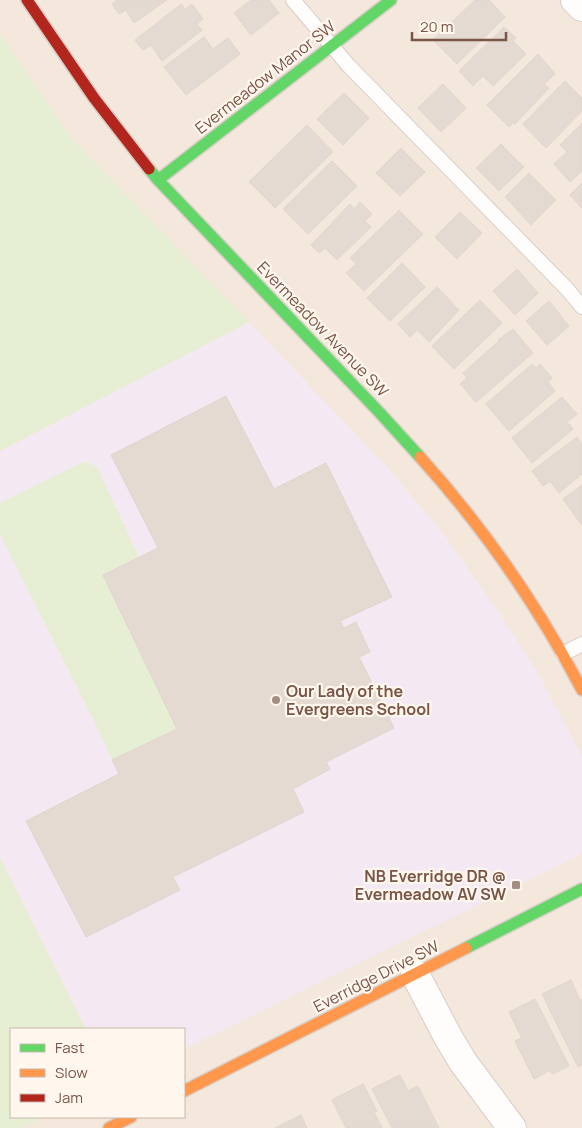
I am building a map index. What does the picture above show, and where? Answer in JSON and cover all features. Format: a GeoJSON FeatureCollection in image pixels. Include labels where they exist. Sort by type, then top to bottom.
{"type":"FeatureCollection","features":[{"type":"Feature","properties":{"kind":"street","name":"Evermeadow Avenue SW"},"geometry":{"type":"LineString","coordinates":[[28,0],[94,98],[158,180],[379,412],[454,495],[493,547],[563,654],[582,690]]}},
{"type":"Feature","properties":{"kind":"street","name":"Evermeadow Manor SW"},"geometry":{"type":"LineString","coordinates":[[158,180],[391,0]]}},
{"type":"Feature","properties":{"kind":"street"},"geometry":{"type":"LineString","coordinates":[[575,0],[582,7]]}},
{"type":"Feature","properties":{"kind":"street","name":"Everridge Drive SW"},"geometry":{"type":"LineString","coordinates":[[185,1090],[582,889]]}},
{"type":"Feature","properties":{"kind":"street"},"geometry":{"type":"LineString","coordinates":[[415,974],[463,1062],[512,1128]]}},
{"type":"Feature","properties":{"kind":"street"},"geometry":{"type":"LineString","coordinates":[[109,1128],[129,1118]]}},
{"type":"Feature","properties":{"kind":"lane"},"geometry":{"type":"LineString","coordinates":[[293,0],[332,46],[414,134],[568,290],[582,307]]}},
{"type":"Feature","properties":{"kind":"lane"},"geometry":{"type":"LineString","coordinates":[[563,654],[582,644]]}},
{"type":"Feature","properties":{"kind":"shaded area"},"geometry":{"type":"Polygon","coordinates":[[[0,0],[582,0],[582,1128],[0,1128],[0,0]]]}},
{"type":"Feature","properties":{"kind":"shaded area","name":"Our Lady of the Evergreens School"},"geometry":{"type":"Polygon","coordinates":[[[249,322],[388,468],[442,532],[500,614],[536,670],[582,756],[582,852],[185,1049],[185,1028],[86,1028],[0,857],[0,451],[249,322]]]}},
{"type":"Feature","properties":{"kind":"green space"},"geometry":{"type":"Polygon","coordinates":[[[0,34],[71,138],[249,322],[0,451],[0,34]]]}},
{"type":"Feature","properties":{"kind":"green space"},"geometry":{"type":"Polygon","coordinates":[[[85,461],[97,467],[139,557],[104,575],[177,729],[112,760],[0,534],[0,503],[85,461]]]}},
{"type":"Feature","properties":{"kind":"green space"},"geometry":{"type":"Polygon","coordinates":[[[0,857],[86,1028],[10,1028],[10,1118],[43,1118],[22,1128],[0,1128],[0,857]]]}},
{"type":"Feature","properties":{"kind":"building"},"geometry":{"type":"Polygon","coordinates":[[[117,0],[167,0],[134,23],[126,10],[119,14],[112,4],[117,0]]]}},
{"type":"Feature","properties":{"kind":"building"},"geometry":{"type":"Polygon","coordinates":[[[251,0],[269,0],[279,13],[251,35],[234,13],[251,0]]]}},
{"type":"Feature","properties":{"kind":"building"},"geometry":{"type":"Polygon","coordinates":[[[475,0],[489,0],[505,17],[457,64],[433,40],[475,0]]]}},
{"type":"Feature","properties":{"kind":"building"},"geometry":{"type":"Polygon","coordinates":[[[181,4],[185,9],[192,4],[203,19],[197,24],[202,30],[162,61],[151,45],[143,50],[135,40],[181,4]]]}},
{"type":"Feature","properties":{"kind":"building"},"geometry":{"type":"Polygon","coordinates":[[[504,27],[516,38],[513,41],[526,54],[493,86],[483,76],[473,86],[459,71],[504,27]]]}},
{"type":"Feature","properties":{"kind":"building"},"geometry":{"type":"Polygon","coordinates":[[[204,37],[213,49],[228,38],[240,54],[186,95],[164,67],[204,37]]]}},
{"type":"Feature","properties":{"kind":"building"},"geometry":{"type":"Polygon","coordinates":[[[538,54],[555,74],[544,84],[549,88],[515,124],[513,123],[509,127],[487,105],[538,54]]]}},
{"type":"Feature","properties":{"kind":"building"},"geometry":{"type":"Polygon","coordinates":[[[565,81],[582,98],[582,111],[546,148],[523,124],[565,81]]]}},
{"type":"Feature","properties":{"kind":"building"},"geometry":{"type":"Polygon","coordinates":[[[443,84],[466,108],[441,132],[418,108],[443,84]]]}},
{"type":"Feature","properties":{"kind":"building"},"geometry":{"type":"Polygon","coordinates":[[[344,93],[369,118],[343,145],[317,119],[344,93]]]}},
{"type":"Feature","properties":{"kind":"building"},"geometry":{"type":"Polygon","coordinates":[[[582,123],[582,171],[570,182],[554,164],[567,152],[560,145],[582,123]]]}},
{"type":"Feature","properties":{"kind":"building"},"geometry":{"type":"Polygon","coordinates":[[[307,125],[333,152],[275,208],[249,182],[307,125]]]}},
{"type":"Feature","properties":{"kind":"building"},"geometry":{"type":"Polygon","coordinates":[[[501,144],[524,167],[499,191],[476,168],[501,144]]]}},
{"type":"Feature","properties":{"kind":"building"},"geometry":{"type":"Polygon","coordinates":[[[401,148],[425,172],[400,196],[376,173],[401,148]]]}},
{"type":"Feature","properties":{"kind":"building"},"geometry":{"type":"Polygon","coordinates":[[[332,161],[357,186],[308,234],[283,209],[332,161]]]}},
{"type":"Feature","properties":{"kind":"building"},"geometry":{"type":"Polygon","coordinates":[[[529,173],[556,200],[531,225],[505,197],[529,173]]]}},
{"type":"Feature","properties":{"kind":"building"},"geometry":{"type":"Polygon","coordinates":[[[582,183],[582,208],[570,195],[582,183]]]}},
{"type":"Feature","properties":{"kind":"building"},"geometry":{"type":"Polygon","coordinates":[[[360,202],[372,214],[365,221],[371,227],[337,260],[325,248],[319,253],[311,245],[350,204],[354,209],[360,202]]]}},
{"type":"Feature","properties":{"kind":"building"},"geometry":{"type":"Polygon","coordinates":[[[399,210],[423,234],[364,291],[346,273],[356,264],[350,258],[399,210]]]}},
{"type":"Feature","properties":{"kind":"building"},"geometry":{"type":"Polygon","coordinates":[[[460,212],[482,233],[457,259],[435,237],[460,212]]]}},
{"type":"Feature","properties":{"kind":"building"},"geometry":{"type":"Polygon","coordinates":[[[402,263],[425,287],[390,321],[367,298],[402,263]]]}},
{"type":"Feature","properties":{"kind":"building"},"geometry":{"type":"Polygon","coordinates":[[[517,269],[538,293],[515,315],[493,291],[517,269]]]}},
{"type":"Feature","properties":{"kind":"building"},"geometry":{"type":"Polygon","coordinates":[[[437,287],[459,310],[429,342],[417,330],[410,337],[398,324],[437,287]]]}},
{"type":"Feature","properties":{"kind":"building"},"geometry":{"type":"Polygon","coordinates":[[[480,300],[502,323],[454,369],[432,346],[480,300]]]}},
{"type":"Feature","properties":{"kind":"building"},"geometry":{"type":"Polygon","coordinates":[[[549,301],[569,326],[547,345],[526,321],[549,301]]]}},
{"type":"Feature","properties":{"kind":"building"},"geometry":{"type":"Polygon","coordinates":[[[513,329],[533,353],[476,402],[460,384],[467,378],[463,373],[498,340],[513,329]]]}},
{"type":"Feature","properties":{"kind":"building"},"geometry":{"type":"Polygon","coordinates":[[[532,364],[536,368],[540,364],[552,378],[548,382],[555,391],[509,431],[486,404],[532,364]]]}},
{"type":"Feature","properties":{"kind":"building"},"geometry":{"type":"Polygon","coordinates":[[[226,396],[274,489],[326,463],[392,597],[340,621],[344,628],[356,622],[370,652],[359,657],[394,728],[326,762],[330,769],[293,789],[304,812],[173,877],[180,890],[86,937],[26,821],[119,774],[112,760],[177,729],[103,575],[158,548],[111,455],[226,396]]]}},
{"type":"Feature","properties":{"kind":"building"},"geometry":{"type":"Polygon","coordinates":[[[562,397],[577,414],[567,422],[573,429],[532,463],[512,438],[562,397]]]}},
{"type":"Feature","properties":{"kind":"building"},"geometry":{"type":"Polygon","coordinates":[[[577,437],[582,444],[582,474],[559,493],[550,481],[543,486],[532,471],[577,437]]]}},
{"type":"Feature","properties":{"kind":"building"},"geometry":{"type":"Polygon","coordinates":[[[582,485],[582,524],[581,524],[563,499],[582,485]]]}},
{"type":"Feature","properties":{"kind":"building"},"geometry":{"type":"Polygon","coordinates":[[[571,980],[580,1000],[582,999],[582,1065],[578,1067],[542,994],[571,980]]]}},
{"type":"Feature","properties":{"kind":"building"},"geometry":{"type":"Polygon","coordinates":[[[535,999],[569,1066],[552,1074],[550,1070],[534,1079],[515,1041],[522,1038],[509,1012],[535,999]]]}},
{"type":"Feature","properties":{"kind":"building"},"geometry":{"type":"Polygon","coordinates":[[[400,1075],[408,1091],[418,1086],[439,1128],[392,1128],[372,1089],[400,1075]]]}},
{"type":"Feature","properties":{"kind":"building"},"geometry":{"type":"Polygon","coordinates":[[[363,1084],[377,1111],[374,1112],[382,1128],[346,1128],[332,1100],[363,1084]]]}},
{"type":"Feature","properties":{"kind":"building"},"geometry":{"type":"Polygon","coordinates":[[[301,1115],[307,1128],[275,1128],[301,1115]]]}},
{"type":"Feature","properties":{"kind":"traffic: fast"},"geometry":{"type":"LineString","coordinates":[[158,180],[391,0]]}},
{"type":"Feature","properties":{"kind":"traffic: fast"},"geometry":{"type":"LineString","coordinates":[[149,169],[420,457]]}},
{"type":"Feature","properties":{"kind":"traffic: fast"},"geometry":{"type":"LineString","coordinates":[[466,948],[582,889]]}},
{"type":"Feature","properties":{"kind":"traffic: slow"},"geometry":{"type":"LineString","coordinates":[[420,457],[466,511],[508,568],[547,628],[582,690]]}},
{"type":"Feature","properties":{"kind":"traffic: slow"},"geometry":{"type":"LineString","coordinates":[[185,1090],[466,948]]}},
{"type":"Feature","properties":{"kind":"traffic: slow"},"geometry":{"type":"LineString","coordinates":[[109,1128],[129,1118]]}},
{"type":"Feature","properties":{"kind":"traffic: jam"},"geometry":{"type":"LineString","coordinates":[[27,0],[94,98],[149,169]]}},
{"type":"Feature","properties":{"kind":"place","name":"Our Lady of the Evergreens School"},"geometry":{"type":"Point","coordinates":[276,700]}},
{"type":"Feature","properties":{"kind":"place","name":"NB Everridge DR @ Evermeadow AV SW"},"geometry":{"type":"Point","coordinates":[516,885]}}]}
